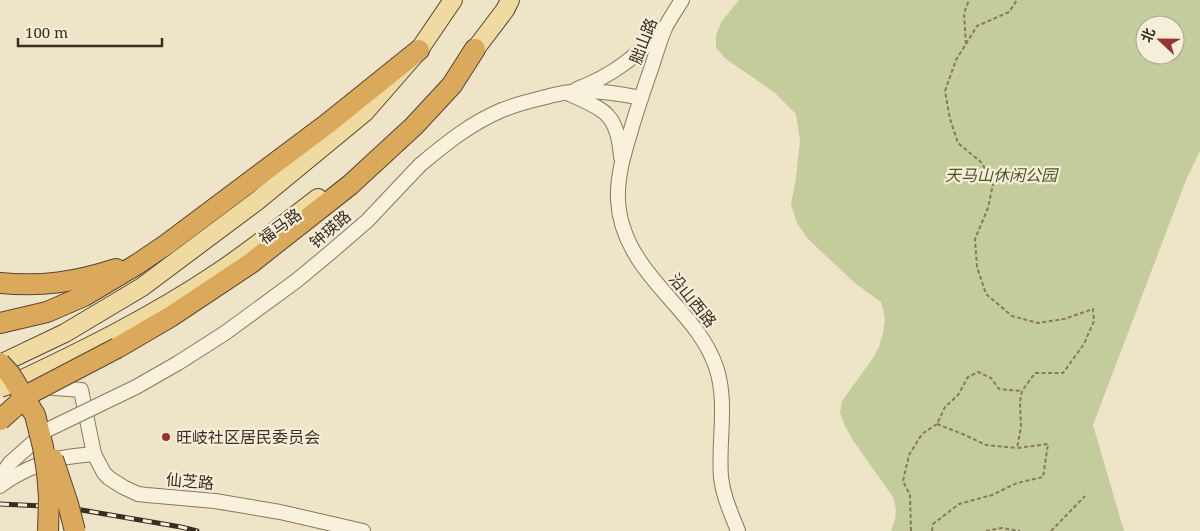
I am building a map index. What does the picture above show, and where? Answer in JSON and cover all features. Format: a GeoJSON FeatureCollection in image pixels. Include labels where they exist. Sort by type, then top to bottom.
{"type":"FeatureCollection","features":[{"type":"Feature","properties":{"kind":"highway"},"geometry":{"type":"LineString","coordinates":[[0,420],[29,394],[170,318],[252,263],[350,185],[414,126],[452,85],[475,49]]}},
{"type":"Feature","properties":{"kind":"highway"},"geometry":{"type":"LineString","coordinates":[[0,323],[47,312],[84,296],[136,265],[167,244],[327,124],[419,50]]}},
{"type":"Feature","properties":{"kind":"highway"},"geometry":{"type":"LineString","coordinates":[[0,283],[17,285],[47,284],[82,279],[135,262],[167,244]]}},
{"type":"Feature","properties":{"kind":"highway"},"geometry":{"type":"LineString","coordinates":[[0,363],[10,374],[41,422],[76,531]]}},
{"type":"Feature","properties":{"kind":"highway"},"geometry":{"type":"LineString","coordinates":[[41,422],[42,447],[47,472],[49,498],[48,531]]}},
{"type":"Feature","properties":{"kind":"main road","name":"福马路"},"geometry":{"type":"LineString","coordinates":[[0,363],[65,333],[142,287],[257,201],[365,112],[419,50],[453,0]]}},
{"type":"Feature","properties":{"kind":"main road","name":"福马路"},"geometry":{"type":"LineString","coordinates":[[5,385],[80,352],[140,320],[218,273],[328,191],[420,111],[475,49],[510,0]]}},
{"type":"Feature","properties":{"kind":"street","name":"胐山路"},"geometry":{"type":"LineString","coordinates":[[641,98],[666,27],[682,0]]}},
{"type":"Feature","properties":{"kind":"street"},"geometry":{"type":"LineString","coordinates":[[566,93],[612,73],[638,54],[666,27]]}},
{"type":"Feature","properties":{"kind":"street","name":"钟瑛路"},"geometry":{"type":"LineString","coordinates":[[0,477],[41,422],[136,387],[225,333],[296,282],[367,221],[420,165],[465,130],[510,107],[531,100],[566,93],[596,91],[641,98]]}},
{"type":"Feature","properties":{"kind":"street"},"geometry":{"type":"LineString","coordinates":[[566,93],[608,115],[618,135],[621,166]]}},
{"type":"Feature","properties":{"kind":"street","name":"沿山西路"},"geometry":{"type":"LineString","coordinates":[[641,98],[619,177],[618,202],[621,223],[634,254],[702,339],[716,365],[721,389],[722,483],[727,503],[738,531]]}},
{"type":"Feature","properties":{"kind":"street","name":"仙芝路"},"geometry":{"type":"LineString","coordinates":[[5,385],[81,390],[94,454],[101,467],[109,478],[138,494],[239,504],[363,531]]}},
{"type":"Feature","properties":{"kind":"street"},"geometry":{"type":"LineString","coordinates":[[0,486],[35,467],[61,458],[94,454]]}},
{"type":"Feature","properties":{"kind":"path"},"geometry":{"type":"LineString","coordinates":[[966,44],[964,13],[969,0]]}},
{"type":"Feature","properties":{"kind":"path"},"geometry":{"type":"LineString","coordinates":[[1017,0],[1009,12],[977,26],[956,60],[945,91],[950,119],[958,143],[982,163],[992,184],[988,208],[975,239],[977,267],[986,294],[1012,316],[1038,323],[1064,319],[1093,309],[1094,320],[1084,344],[1063,373],[1036,373],[1022,391],[1020,401],[1021,427],[1018,448]]}},
{"type":"Feature","properties":{"kind":"path"},"geometry":{"type":"LineString","coordinates":[[912,531],[910,495],[903,481],[909,455],[922,434],[937,424],[945,407],[958,395],[968,377],[978,372],[991,378],[999,389],[1022,391]]}},
{"type":"Feature","properties":{"kind":"path"},"geometry":{"type":"LineString","coordinates":[[932,531],[933,524],[960,504],[992,495],[1017,483],[1043,477],[1048,444],[1018,448],[986,445],[937,424]]}},
{"type":"Feature","properties":{"kind":"path"},"geometry":{"type":"LineString","coordinates":[[1052,531],[1085,496]]}},
{"type":"Feature","properties":{"kind":"path"},"geometry":{"type":"LineString","coordinates":[[986,531],[1002,528],[1020,531]]}},
{"type":"Feature","properties":{"kind":"green space","name":"天马山休闲公园"},"geometry":{"type":"Polygon","coordinates":[[[739,0],[1200,0],[1200,151],[1186,180],[1093,425],[1124,531],[891,531],[896,509],[893,497],[854,442],[840,413],[842,401],[879,347],[885,318],[881,302],[856,284],[808,239],[797,223],[791,205],[800,141],[796,114],[775,93],[726,59],[716,48],[716,35],[722,21],[739,0]]]}},
{"type":"Feature","properties":{"kind":"railway"},"geometry":{"type":"LineString","coordinates":[[0,504],[64,507],[197,531]]}},
{"type":"Feature","properties":{"kind":"place","name":"旺岐社区居民委员会"},"geometry":{"type":"Point","coordinates":[166,437]}}]}
